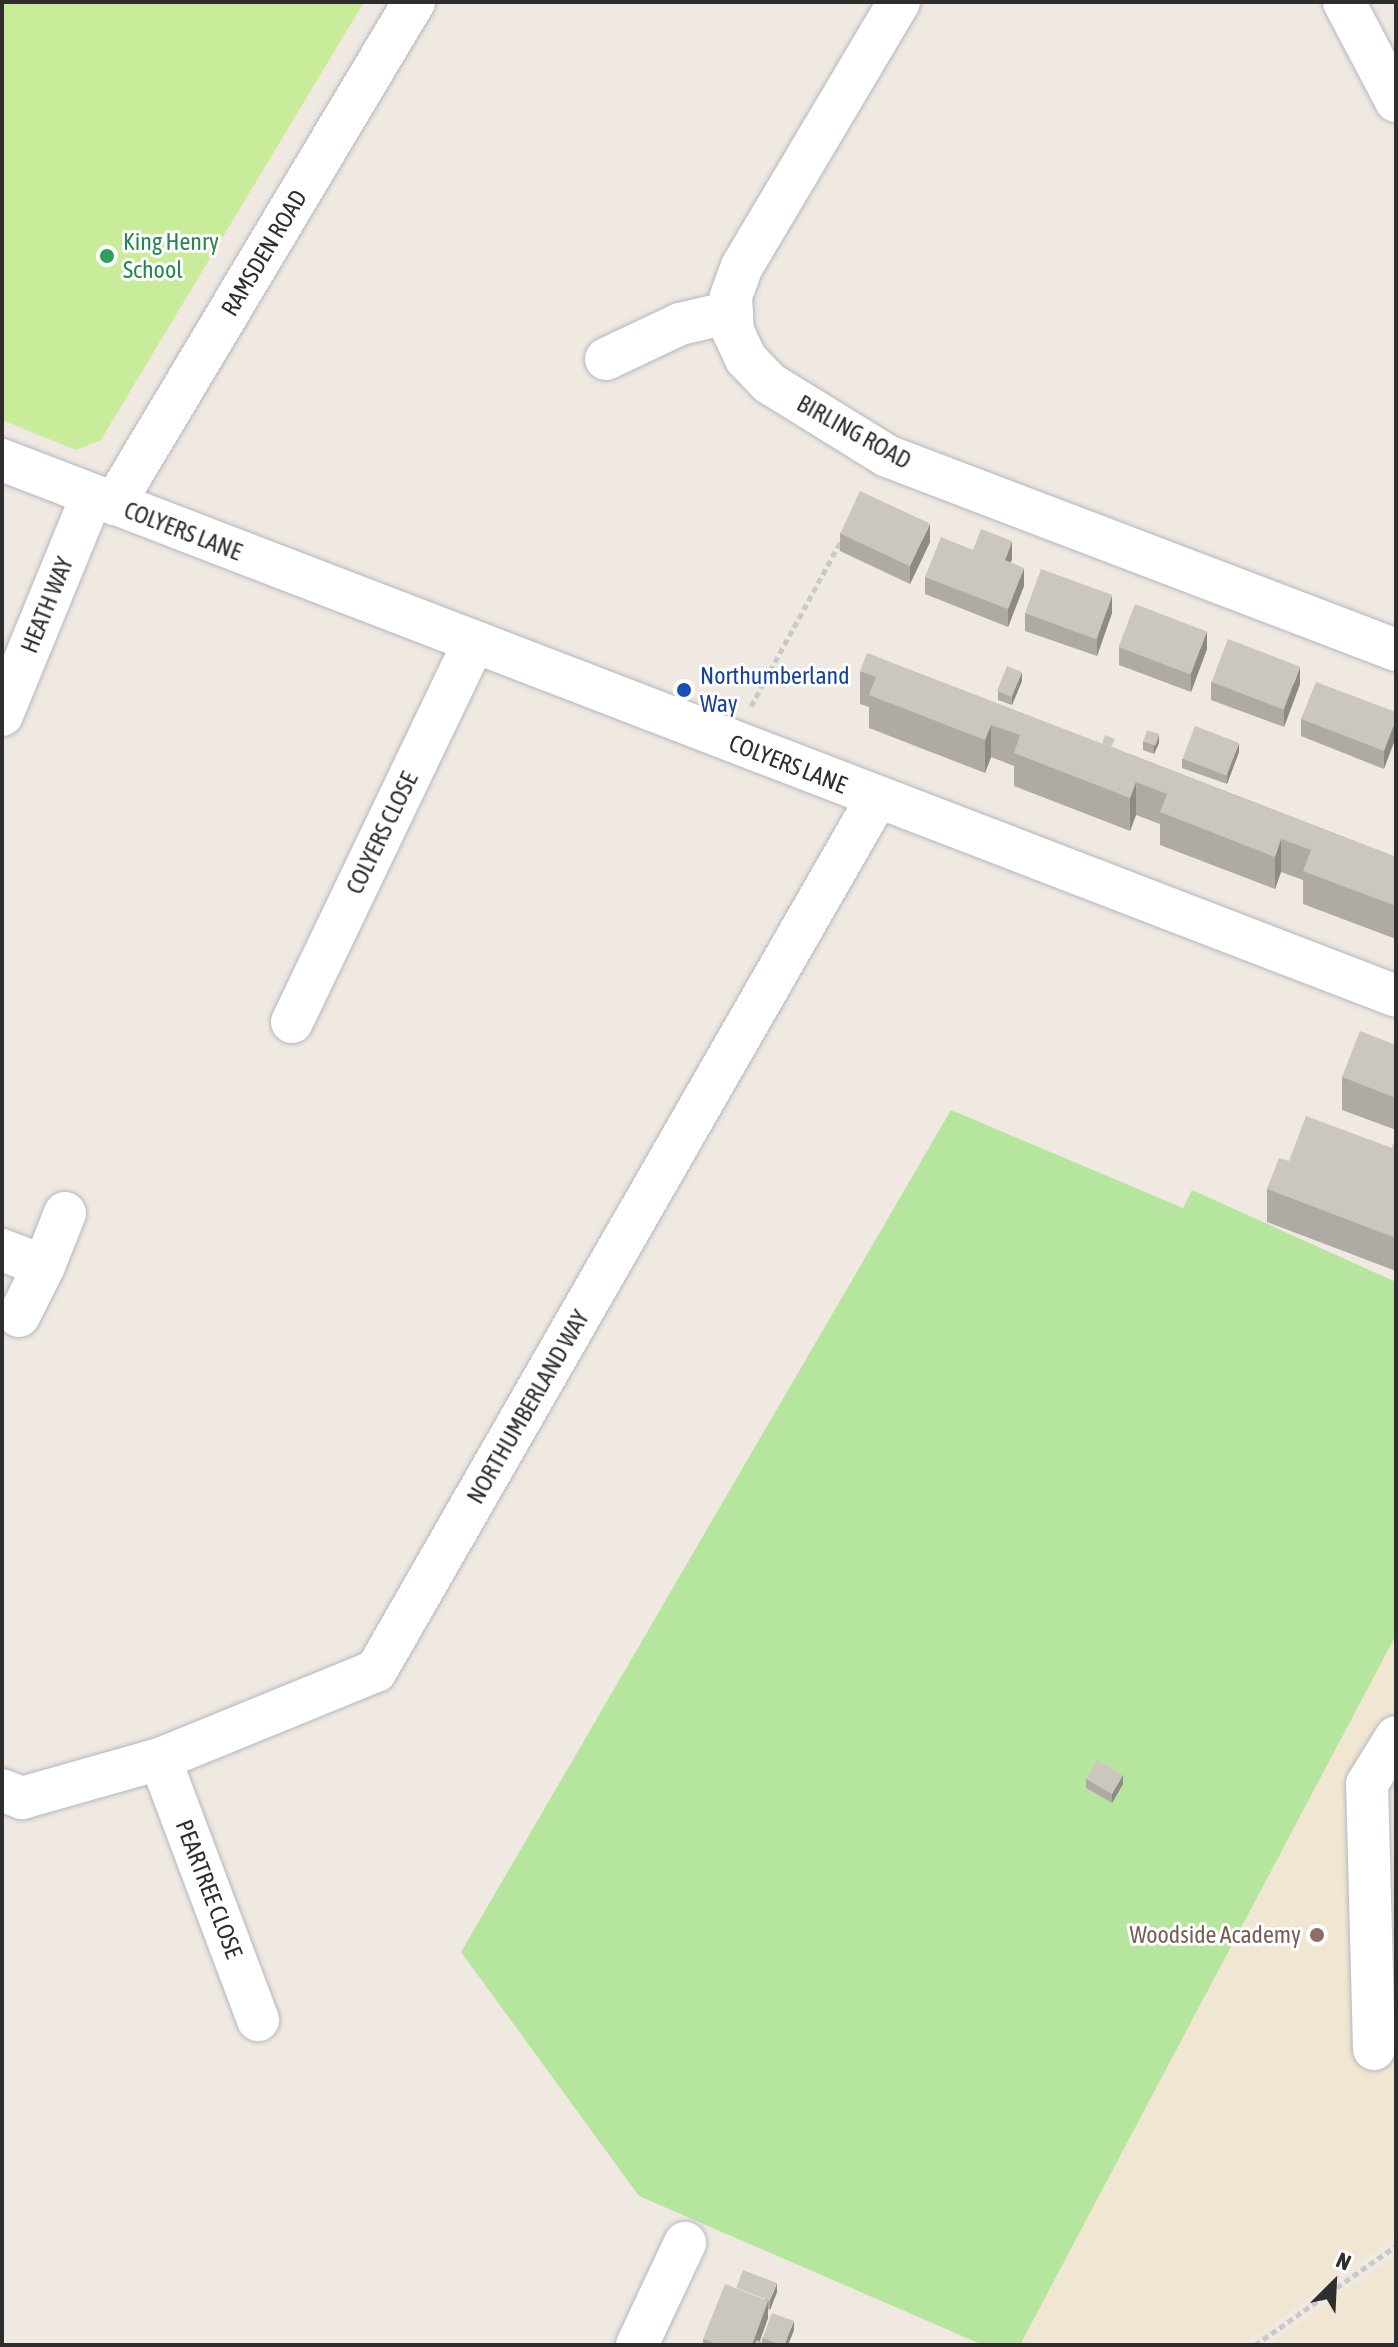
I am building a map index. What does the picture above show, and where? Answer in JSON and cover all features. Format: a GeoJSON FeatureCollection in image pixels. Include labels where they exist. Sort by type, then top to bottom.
{"type":"FeatureCollection","features":[{"type":"Feature","properties":{"kind":"street","name":"RAMSDEN ROAD"},"geometry":{"type":"LineString","coordinates":[[103,500],[414,2]]}},
{"type":"Feature","properties":{"kind":"street","name":"BIRLING ROAD"},"geometry":{"type":"LineString","coordinates":[[899,2],[742,266],[732,312],[746,359],[769,383],[887,456],[1396,650]]}},
{"type":"Feature","properties":{"kind":"street"},"geometry":{"type":"LineString","coordinates":[[1344,2],[1396,101]]}},
{"type":"Feature","properties":{"kind":"street"},"geometry":{"type":"LineString","coordinates":[[606,359],[651,334],[732,312]]}},
{"type":"Feature","properties":{"kind":"street","name":"COLYERS LANE"},"geometry":{"type":"LineString","coordinates":[[2,460],[473,644],[1396,996]]}},
{"type":"Feature","properties":{"kind":"street","name":"HEATH WAY"},"geometry":{"type":"LineString","coordinates":[[2,715],[103,500]]}},
{"type":"Feature","properties":{"kind":"street","name":"COLYERS CLOSE"},"geometry":{"type":"LineString","coordinates":[[292,1022],[473,644]]}},
{"type":"Feature","properties":{"kind":"street","name":"NORTHUMBERLAND WAY"},"geometry":{"type":"LineString","coordinates":[[2,1790],[22,1798],[160,1759],[376,1671],[877,798]]}},
{"type":"Feature","properties":{"kind":"street"},"geometry":{"type":"LineString","coordinates":[[19,1316],[44,1266],[65,1213]]}},
{"type":"Feature","properties":{"kind":"street"},"geometry":{"type":"LineString","coordinates":[[2,1250],[44,1266]]}},
{"type":"Feature","properties":{"kind":"street"},"geometry":{"type":"LineString","coordinates":[[1374,2049],[1367,1784],[1396,1737]]}},
{"type":"Feature","properties":{"kind":"street","name":"PEARTREE CLOSE"},"geometry":{"type":"LineString","coordinates":[[160,1759],[258,2020]]}},
{"type":"Feature","properties":{"kind":"street"},"geometry":{"type":"LineString","coordinates":[[637,2345],[685,2243]]}},
{"type":"Feature","properties":{"kind":"path"},"geometry":{"type":"LineString","coordinates":[[731,742],[850,524]]}},
{"type":"Feature","properties":{"kind":"path"},"geometry":{"type":"LineString","coordinates":[[1255,2345],[1396,2246]]}},
{"type":"Feature","properties":{"kind":"shaded area","name":"Woodside Academy"},"geometry":{"type":"Polygon","coordinates":[[[1396,1635],[1396,2235],[1243,2345],[1020,2345],[1396,1635]]]}},
{"type":"Feature","properties":{"kind":"shaded area"},"geometry":{"type":"Polygon","coordinates":[[[1396,2256],[1396,2345],[1267,2345],[1396,2256]]]}},
{"type":"Feature","properties":{"kind":"green space","name":"King Henry School"},"geometry":{"type":"Polygon","coordinates":[[[2,2],[364,2],[101,440],[76,450],[2,420],[2,2]]]}},
{"type":"Feature","properties":{"kind":"green space"},"geometry":{"type":"Polygon","coordinates":[[[951,1110],[1183,1208],[1192,1190],[1396,1282],[1396,1635],[1020,2345],[983,2345],[639,2196],[461,1952],[951,1110]]]}},
{"type":"Feature","properties":{"kind":"building"},"geometry":{"type":"Polygon","coordinates":[[[860,491],[930,524],[910,566],[840,534],[860,491]]]}},
{"type":"Feature","properties":{"kind":"building"},"geometry":{"type":"Polygon","coordinates":[[[981,529],[1012,541],[1005,560],[1024,568],[1008,609],[925,577],[941,537],[973,550],[981,529]]]}},
{"type":"Feature","properties":{"kind":"building"},"geometry":{"type":"Polygon","coordinates":[[[1041,569],[1112,595],[1096,639],[1025,613],[1041,569]]]}},
{"type":"Feature","properties":{"kind":"building"},"geometry":{"type":"Polygon","coordinates":[[[1135,604],[1207,632],[1190,675],[1119,647],[1135,604]]]}},
{"type":"Feature","properties":{"kind":"building"},"geometry":{"type":"Polygon","coordinates":[[[1228,639],[1300,667],[1283,710],[1212,682],[1228,639]]]}},
{"type":"Feature","properties":{"kind":"building"},"geometry":{"type":"Polygon","coordinates":[[[867,653],[1396,857],[1396,906],[1303,871],[1311,850],[1281,839],[1275,857],[1160,812],[1167,794],[1136,782],[1130,798],[1014,753],[1020,735],[991,725],[985,740],[869,695],[876,677],[860,671],[867,653]]]}},
{"type":"Feature","properties":{"kind":"building"},"geometry":{"type":"Polygon","coordinates":[[[1007,666],[1022,672],[1012,697],[997,691],[1007,666]]]}},
{"type":"Feature","properties":{"kind":"building"},"geometry":{"type":"Polygon","coordinates":[[[1316,682],[1396,712],[1384,751],[1301,719],[1316,682]]]}},
{"type":"Feature","properties":{"kind":"building"},"geometry":{"type":"Polygon","coordinates":[[[1195,726],[1239,743],[1226,776],[1182,759],[1195,726]]]}},
{"type":"Feature","properties":{"kind":"building"},"geometry":{"type":"Polygon","coordinates":[[[1147,730],[1159,734],[1156,745],[1143,741],[1147,730]]]}},
{"type":"Feature","properties":{"kind":"building"},"geometry":{"type":"Polygon","coordinates":[[[1105,735],[1115,739],[1111,747],[1102,744],[1105,735]]]}},
{"type":"Feature","properties":{"kind":"building"},"geometry":{"type":"Polygon","coordinates":[[[1360,1031],[1396,1045],[1396,1098],[1342,1077],[1360,1031]]]}},
{"type":"Feature","properties":{"kind":"building"},"geometry":{"type":"Polygon","coordinates":[[[1306,1116],[1392,1148],[1396,1137],[1396,1238],[1267,1189],[1279,1158],[1289,1161],[1306,1116]]]}},
{"type":"Feature","properties":{"kind":"building"},"geometry":{"type":"Polygon","coordinates":[[[1097,1760],[1123,1775],[1112,1794],[1086,1779],[1097,1760]]]}},
{"type":"Feature","properties":{"kind":"building"},"geometry":{"type":"Polygon","coordinates":[[[743,2270],[777,2283],[770,2301],[736,2288],[743,2270]]]}},
{"type":"Feature","properties":{"kind":"building"},"geometry":{"type":"Polygon","coordinates":[[[725,2284],[768,2301],[752,2345],[720,2345],[703,2339],[725,2284]]]}},
{"type":"Feature","properties":{"kind":"building"},"geometry":{"type":"Polygon","coordinates":[[[772,2313],[794,2321],[785,2345],[763,2338],[772,2313]]]}},
{"type":"Feature","properties":{"kind":"place","name":"King Henry School"},"geometry":{"type":"Point","coordinates":[107,256]}},
{"type":"Feature","properties":{"kind":"place","name":"Northumberland Way"},"geometry":{"type":"Point","coordinates":[684,690]}},
{"type":"Feature","properties":{"kind":"place","name":"Woodside Academy"},"geometry":{"type":"Point","coordinates":[1317,1935]}}]}
